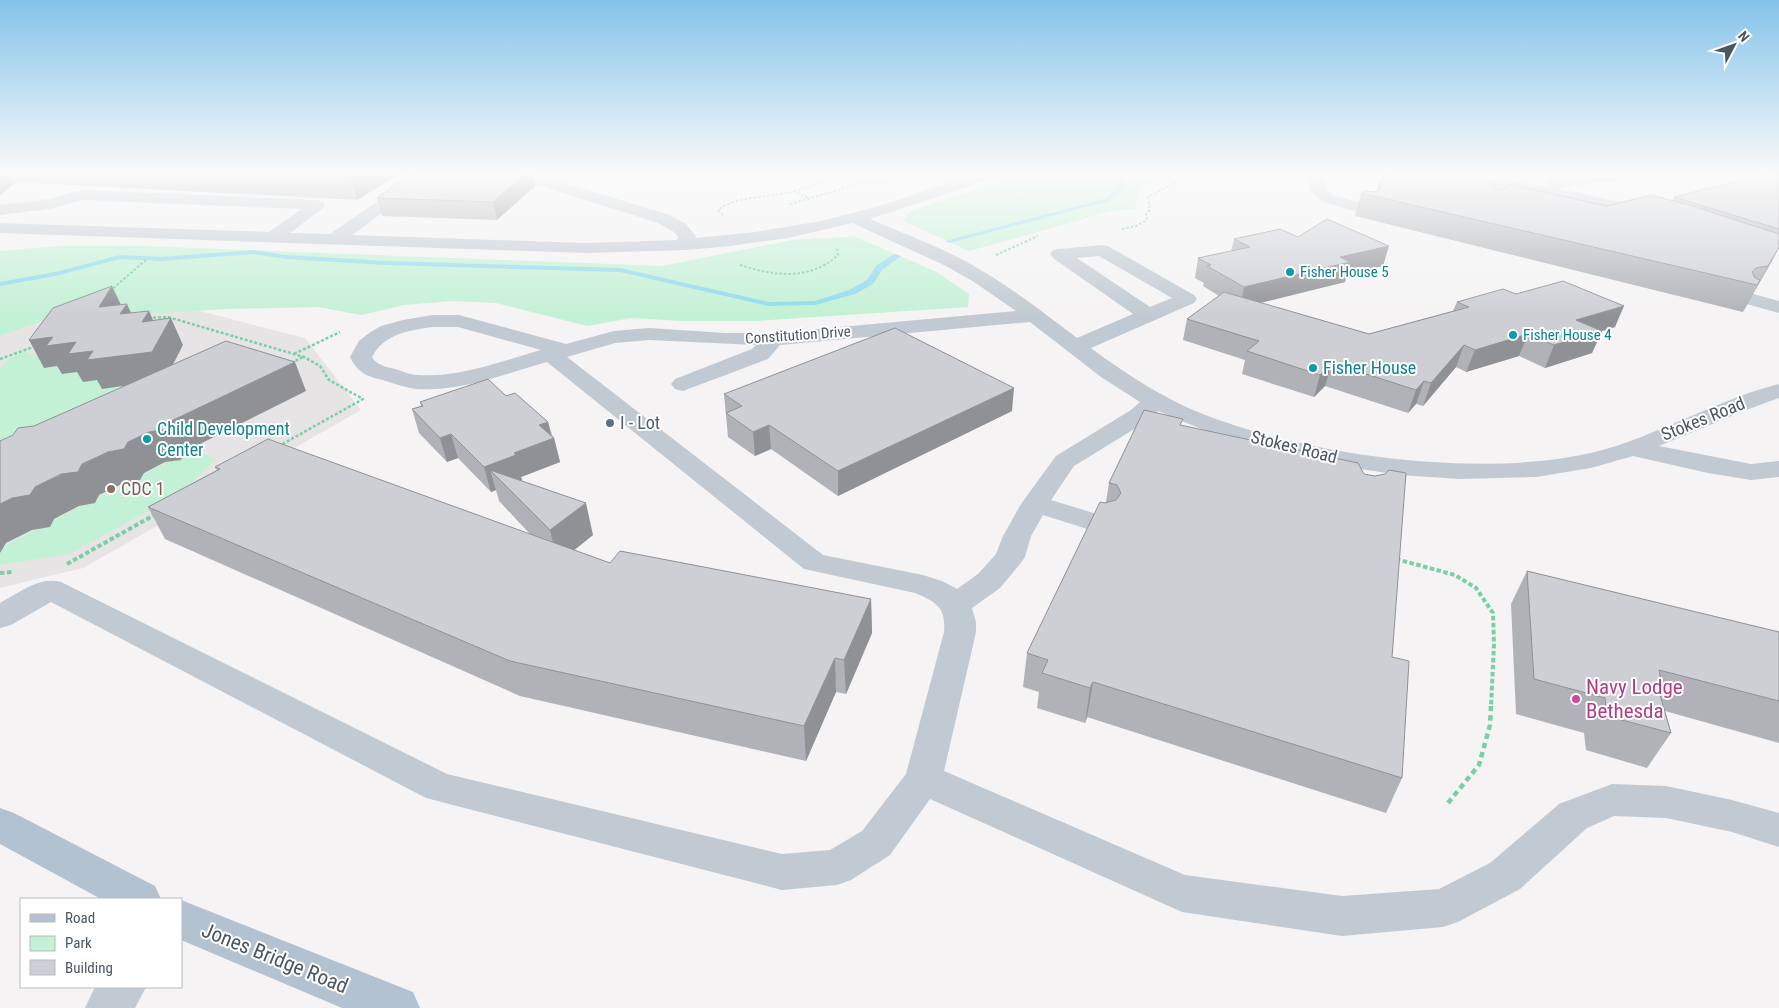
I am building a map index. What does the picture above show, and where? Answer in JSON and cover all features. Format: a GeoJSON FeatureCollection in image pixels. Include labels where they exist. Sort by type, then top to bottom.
{"type":"FeatureCollection","features":[{"type":"Feature","properties":{"kind":"main road"},"geometry":{"type":"LineString","coordinates":[[0,824],[138,898]]}},
{"type":"Feature","properties":{"kind":"main road","name":"Jones Bridge Road"},"geometry":{"type":"LineString","coordinates":[[182,920],[398,1008]]}},
{"type":"Feature","properties":{"kind":"street"},"geometry":{"type":"LineString","coordinates":[[0,228],[14,221]]}},
{"type":"Feature","properties":{"kind":"street"},"geometry":{"type":"LineString","coordinates":[[272,238],[296,221]]}},
{"type":"Feature","properties":{"kind":"street"},"geometry":{"type":"LineString","coordinates":[[334,240],[361,221]]}},
{"type":"Feature","properties":{"kind":"street"},"geometry":{"type":"LineString","coordinates":[[668,221],[680,228],[687,236],[685,245]]}},
{"type":"Feature","properties":{"kind":"street"},"geometry":{"type":"LineString","coordinates":[[0,228],[586,248],[685,245],[770,235],[839,221]]}},
{"type":"Feature","properties":{"kind":"street","name":"Stokes Road"},"geometry":{"type":"LineString","coordinates":[[861,221],[954,262],[994,286],[1075,347],[1156,401],[1229,431],[1279,446],[1357,462],[1430,469],[1530,470],[1613,455],[1720,410],[1779,391]]}},
{"type":"Feature","properties":{"kind":"street"},"geometry":{"type":"LineString","coordinates":[[1075,347],[1149,316],[1187,299],[1102,250],[1059,254],[1149,316]]}},
{"type":"Feature","properties":{"kind":"street"},"geometry":{"type":"LineString","coordinates":[[1750,299],[1779,307]]}},
{"type":"Feature","properties":{"kind":"street","name":"Constitution Drive"},"geometry":{"type":"LineString","coordinates":[[557,352],[459,321],[441,320],[422,322],[386,332],[368,344],[361,357],[365,365],[376,371],[416,382],[443,381],[476,375],[614,337],[649,334],[725,339],[774,339],[1033,316]]}},
{"type":"Feature","properties":{"kind":"street"},"geometry":{"type":"LineString","coordinates":[[683,384],[760,354],[774,339]]}},
{"type":"Feature","properties":{"kind":"street"},"geometry":{"type":"LineString","coordinates":[[0,617],[50,589],[439,787],[782,872],[836,867],[876,843],[923,779],[960,632],[962,620],[955,605],[937,590],[923,585],[814,562],[557,352]]}},
{"type":"Feature","properties":{"kind":"street"},"geometry":{"type":"LineString","coordinates":[[955,605],[989,581],[1010,557],[1017,536],[1035,504],[1065,461],[1140,415],[1156,401]]}},
{"type":"Feature","properties":{"kind":"street"},"geometry":{"type":"LineString","coordinates":[[1631,448],[1751,472],[1779,469]]}},
{"type":"Feature","properties":{"kind":"street"},"geometry":{"type":"LineString","coordinates":[[1357,462],[1362,489]]}},
{"type":"Feature","properties":{"kind":"street"},"geometry":{"type":"LineString","coordinates":[[1035,504],[1100,524]]}},
{"type":"Feature","properties":{"kind":"street"},"geometry":{"type":"LineString","coordinates":[[923,779],[1182,893],[1342,916],[1443,908],[1505,876],[1573,816],[1612,800],[1666,802],[1732,816],[1779,830]]}},
{"type":"Feature","properties":{"kind":"street"},"geometry":{"type":"LineString","coordinates":[[108,1008],[123,988]]}},
{"type":"Feature","properties":{"kind":"path"},"geometry":{"type":"LineString","coordinates":[[1122,229],[1136,226],[1145,221]]}},
{"type":"Feature","properties":{"kind":"path"},"geometry":{"type":"LineString","coordinates":[[733,262],[757,272],[776,274],[812,272],[831,264],[838,255],[836,241]]}},
{"type":"Feature","properties":{"kind":"path"},"geometry":{"type":"LineString","coordinates":[[109,292],[137,267]]}},
{"type":"Feature","properties":{"kind":"path"},"geometry":{"type":"LineString","coordinates":[[140,319],[168,317],[304,357],[320,366],[329,380],[363,399],[276,448]]}},
{"type":"Feature","properties":{"kind":"path"},"geometry":{"type":"LineString","coordinates":[[294,354],[344,330]]}},
{"type":"Feature","properties":{"kind":"path"},"geometry":{"type":"LineString","coordinates":[[0,359],[44,343]]}},
{"type":"Feature","properties":{"kind":"path"},"geometry":{"type":"LineString","coordinates":[[287,364],[304,357]]}},
{"type":"Feature","properties":{"kind":"path"},"geometry":{"type":"LineString","coordinates":[[66,564],[162,511]]}},
{"type":"Feature","properties":{"kind":"path"},"geometry":{"type":"LineString","coordinates":[[1394,550],[1393,559],[1456,575],[1476,588],[1493,613],[1494,644],[1490,724],[1479,765],[1448,803]]}},
{"type":"Feature","properties":{"kind":"path"},"geometry":{"type":"LineString","coordinates":[[0,574],[19,571]]}},
{"type":"Feature","properties":{"kind":"shaded area","name":"CDC 1"},"geometry":{"type":"Polygon","coordinates":[[[165,302],[305,338],[361,410],[83,568],[0,588],[0,336],[50,319],[165,302]]]}},
{"type":"Feature","properties":{"kind":"green space"},"geometry":{"type":"Polygon","coordinates":[[[903,221],[1077,221],[969,251],[903,221]]]}},
{"type":"Feature","properties":{"kind":"green space"},"geometry":{"type":"Polygon","coordinates":[[[856,237],[937,272],[969,294],[968,307],[756,321],[682,321],[631,318],[587,326],[496,303],[452,301],[404,305],[361,315],[318,307],[226,309],[111,316],[70,312],[0,336],[0,251],[61,246],[143,246],[662,266],[797,239],[856,237]]]}},
{"type":"Feature","properties":{"kind":"green space"},"geometry":{"type":"Polygon","coordinates":[[[24,351],[154,402],[0,473],[0,370],[7,360],[24,351]]]}},
{"type":"Feature","properties":{"kind":"green space"},"geometry":{"type":"Polygon","coordinates":[[[193,449],[216,459],[183,492],[69,554],[0,565],[0,548],[193,449]]]}},
{"type":"Feature","properties":{"kind":"building"},"geometry":{"type":"Polygon","coordinates":[[[1324,221],[1332,221],[1389,246],[1340,257],[1350,262],[1244,287],[1207,266],[1211,265],[1198,258],[1250,247],[1234,239],[1280,229],[1298,237],[1324,221]]]}},
{"type":"Feature","properties":{"kind":"building"},"geometry":{"type":"Polygon","coordinates":[[[1482,221],[1739,221],[1779,234],[1779,247],[1768,266],[1756,268],[1752,272],[1755,278],[1760,280],[1757,285],[1482,221]]]}},
{"type":"Feature","properties":{"kind":"building"},"geometry":{"type":"Polygon","coordinates":[[[1753,221],[1779,221],[1779,229],[1753,221]]]}},
{"type":"Feature","properties":{"kind":"building"},"geometry":{"type":"Polygon","coordinates":[[[1563,281],[1624,306],[1576,320],[1602,331],[1554,345],[1528,334],[1475,350],[1464,345],[1431,383],[1424,381],[1416,390],[1332,363],[1320,375],[1247,351],[1259,341],[1187,319],[1224,292],[1369,334],[1469,307],[1457,302],[1503,289],[1516,294],[1563,281]]]}},
{"type":"Feature","properties":{"kind":"building"},"geometry":{"type":"Polygon","coordinates":[[[112,286],[99,307],[127,304],[120,314],[149,311],[142,322],[171,318],[152,352],[87,360],[93,351],[68,354],[76,342],[46,346],[53,337],[29,340],[53,308],[112,286]]]}},
{"type":"Feature","properties":{"kind":"building"},"geometry":{"type":"Polygon","coordinates":[[[895,328],[1014,388],[838,471],[769,425],[753,432],[726,413],[742,406],[724,394],[895,328]]]}},
{"type":"Feature","properties":{"kind":"building"},"geometry":{"type":"Polygon","coordinates":[[[226,341],[295,362],[169,422],[166,429],[149,432],[128,442],[124,449],[108,452],[82,464],[78,472],[61,474],[35,487],[30,495],[12,498],[0,504],[0,441],[13,435],[18,428],[34,426],[226,341]]]}},
{"type":"Feature","properties":{"kind":"building"},"geometry":{"type":"Polygon","coordinates":[[[488,379],[506,396],[515,393],[548,422],[539,425],[554,438],[484,467],[451,434],[440,438],[412,409],[423,406],[420,402],[488,379]]]}},
{"type":"Feature","properties":{"kind":"building"},"geometry":{"type":"Polygon","coordinates":[[[1144,410],[1183,419],[1180,425],[1358,463],[1364,474],[1375,476],[1385,474],[1389,470],[1406,473],[1392,657],[1409,661],[1402,778],[1093,682],[1090,688],[1042,673],[1048,660],[1027,653],[1100,502],[1105,503],[1116,500],[1121,493],[1117,485],[1109,483],[1144,410]]]}},
{"type":"Feature","properties":{"kind":"building"},"geometry":{"type":"Polygon","coordinates":[[[268,439],[610,563],[620,551],[871,599],[844,660],[835,658],[804,726],[510,661],[148,507],[220,469],[215,467],[268,439]]]}},
{"type":"Feature","properties":{"kind":"building"},"geometry":{"type":"Polygon","coordinates":[[[490,470],[586,503],[550,530],[490,470]]]}},
{"type":"Feature","properties":{"kind":"building"},"geometry":{"type":"Polygon","coordinates":[[[1527,571],[1779,632],[1779,701],[1659,670],[1663,689],[1658,688],[1671,733],[1607,716],[1605,698],[1534,679],[1527,571]]]}},
{"type":"Feature","properties":{"kind":"waterway"},"geometry":{"type":"LineString","coordinates":[[949,241],[1026,221]]}},
{"type":"Feature","properties":{"kind":"waterway"},"geometry":{"type":"LineString","coordinates":[[0,284],[55,274],[120,257],[162,259],[253,252],[286,257],[386,263],[620,270],[768,304],[815,303],[852,292],[870,282],[879,268],[897,256]]}},
{"type":"Feature","properties":{"kind":"place","name":"Fisher House 5"},"geometry":{"type":"Point","coordinates":[1290,272]}},
{"type":"Feature","properties":{"kind":"place","name":"Fisher House 4"},"geometry":{"type":"Point","coordinates":[1513,335]}},
{"type":"Feature","properties":{"kind":"place","name":"Fisher House"},"geometry":{"type":"Point","coordinates":[1313,368]}},
{"type":"Feature","properties":{"kind":"place","name":"I - Lot"},"geometry":{"type":"Point","coordinates":[610,423]}},
{"type":"Feature","properties":{"kind":"place","name":"Child Development Center"},"geometry":{"type":"Point","coordinates":[147,439]}},
{"type":"Feature","properties":{"kind":"place","name":"CDC 1"},"geometry":{"type":"Point","coordinates":[111,489]}},
{"type":"Feature","properties":{"kind":"place","name":"Navy Lodge Bethesda"},"geometry":{"type":"Point","coordinates":[1576,699]}}]}
